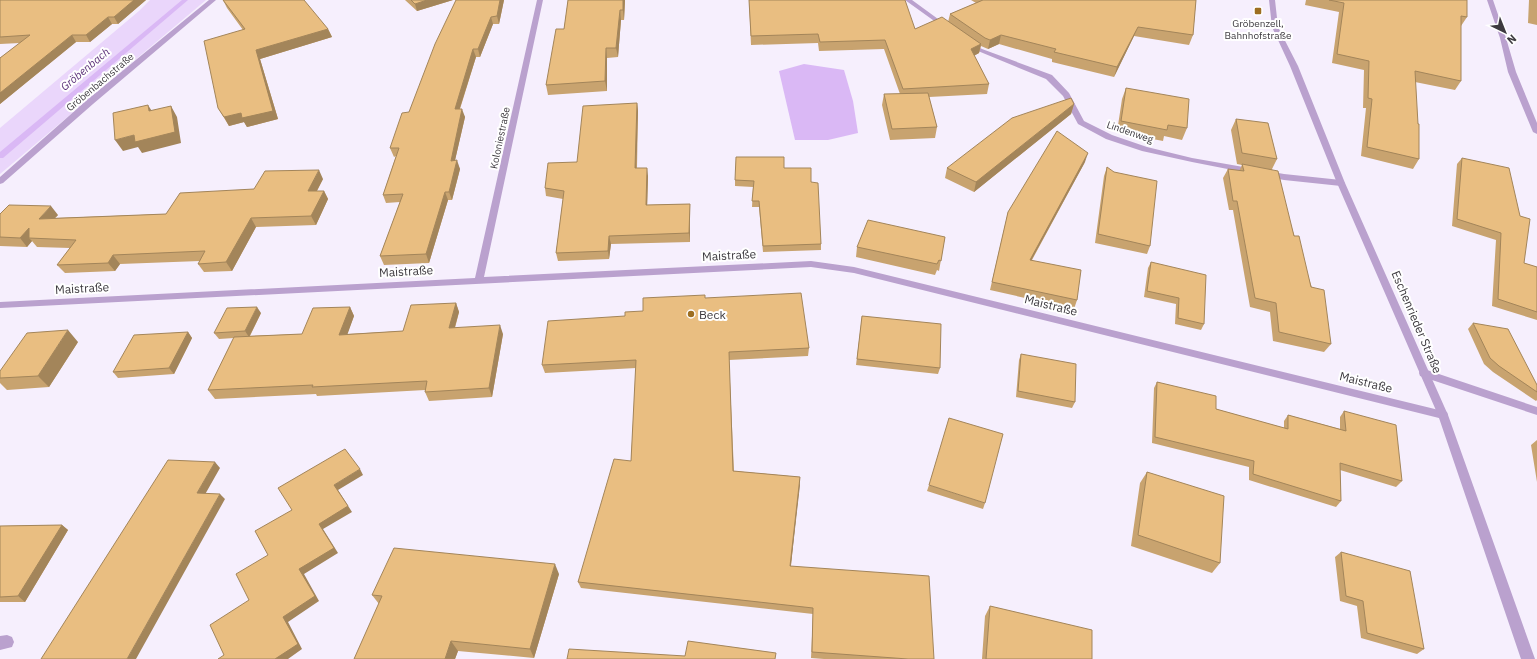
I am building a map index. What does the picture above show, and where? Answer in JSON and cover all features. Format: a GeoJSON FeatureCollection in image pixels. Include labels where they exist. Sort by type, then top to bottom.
{"type":"FeatureCollection","features":[{"type":"Feature","properties":{"kind":"street","name":"Gröbenbachstraße"},"geometry":{"type":"LineString","coordinates":[[0,181],[90,102],[213,0]]}},
{"type":"Feature","properties":{"kind":"street","name":"Koloniestraße"},"geometry":{"type":"LineString","coordinates":[[479,280],[540,0]]}},
{"type":"Feature","properties":{"kind":"street"},"geometry":{"type":"LineString","coordinates":[[908,0],[951,31]]}},
{"type":"Feature","properties":{"kind":"street","name":"Eschenrieder Straße"},"geometry":{"type":"LineString","coordinates":[[1272,0],[1275,27],[1294,66],[1341,183],[1443,414],[1528,659]]}},
{"type":"Feature","properties":{"kind":"street"},"geometry":{"type":"LineString","coordinates":[[1490,0],[1503,38],[1512,72],[1537,132]]}},
{"type":"Feature","properties":{"kind":"street","name":"Lindenweg"},"geometry":{"type":"LineString","coordinates":[[962,38],[980,50],[1049,77],[1066,95],[1081,122],[1109,138],[1145,149],[1192,160],[1284,177],[1341,183]]}},
{"type":"Feature","properties":{"kind":"street","name":"Maistraße"},"geometry":{"type":"LineString","coordinates":[[0,305],[810,264],[854,270],[1443,414]]}},
{"type":"Feature","properties":{"kind":"street"},"geometry":{"type":"LineString","coordinates":[[1424,373],[1537,411]]}},
{"type":"Feature","properties":{"kind":"shaded area"},"geometry":{"type":"Polygon","coordinates":[[[150,0],[206,0],[0,174],[0,128],[139,11],[150,0]]]}},
{"type":"Feature","properties":{"kind":"shaded area"},"geometry":{"type":"Polygon","coordinates":[[[804,64],[844,70],[853,101],[858,133],[828,140],[795,140],[779,71],[804,64]]]}},
{"type":"Feature","properties":{"kind":"building"},"geometry":{"type":"Polygon","coordinates":[[[0,0],[134,0],[114,17],[108,17],[86,35],[72,35],[0,93],[0,58],[30,35],[0,37],[0,0]]]}},
{"type":"Feature","properties":{"kind":"building"},"geometry":{"type":"Polygon","coordinates":[[[223,0],[304,0],[328,29],[256,50],[273,111],[242,118],[241,113],[224,117],[218,108],[204,41],[245,29],[223,0]]]}},
{"type":"Feature","properties":{"kind":"building"},"geometry":{"type":"Polygon","coordinates":[[[411,0],[427,0],[415,4],[411,0]]]}},
{"type":"Feature","properties":{"kind":"building"},"geometry":{"type":"Polygon","coordinates":[[[456,0],[500,0],[497,16],[491,17],[478,49],[473,49],[455,109],[462,109],[451,161],[457,160],[449,192],[445,192],[426,254],[380,256],[403,194],[383,195],[399,148],[390,148],[402,113],[409,112],[435,44],[456,0]]]}},
{"type":"Feature","properties":{"kind":"building"},"geometry":{"type":"Polygon","coordinates":[[[568,0],[623,0],[623,10],[620,10],[616,48],[606,48],[605,81],[546,85],[556,29],[564,29],[568,0]]]}},
{"type":"Feature","properties":{"kind":"building"},"geometry":{"type":"Polygon","coordinates":[[[749,0],[905,0],[915,29],[942,17],[981,44],[971,49],[989,84],[903,89],[885,40],[820,42],[818,34],[751,36],[749,0]]]}},
{"type":"Feature","properties":{"kind":"building"},"geometry":{"type":"Polygon","coordinates":[[[983,0],[1196,0],[1193,35],[1138,27],[1117,67],[1054,52],[1056,49],[1001,35],[990,40],[950,14],[983,0]]]}},
{"type":"Feature","properties":{"kind":"building"},"geometry":{"type":"Polygon","coordinates":[[[1329,0],[1467,0],[1467,17],[1461,16],[1461,81],[1415,71],[1419,124],[1419,159],[1367,147],[1372,99],[1368,98],[1369,61],[1337,54],[1344,3],[1329,0]]]}},
{"type":"Feature","properties":{"kind":"building"},"geometry":{"type":"Polygon","coordinates":[[[1126,88],[1189,99],[1187,128],[1168,125],[1167,130],[1121,121],[1126,88]]]}},
{"type":"Feature","properties":{"kind":"building"},"geometry":{"type":"Polygon","coordinates":[[[928,93],[937,127],[892,129],[884,94],[928,93]]]}},
{"type":"Feature","properties":{"kind":"building"},"geometry":{"type":"Polygon","coordinates":[[[1071,98],[1074,104],[976,182],[947,168],[1012,118],[1071,98]]]}},
{"type":"Feature","properties":{"kind":"building"},"geometry":{"type":"Polygon","coordinates":[[[637,103],[635,168],[647,168],[646,205],[690,204],[689,233],[609,236],[608,251],[556,253],[564,191],[545,188],[548,163],[577,162],[583,106],[637,103]]]}},
{"type":"Feature","properties":{"kind":"building"},"geometry":{"type":"Polygon","coordinates":[[[148,105],[149,111],[171,106],[175,132],[135,142],[134,135],[115,140],[113,113],[148,105]]]}},
{"type":"Feature","properties":{"kind":"building"},"geometry":{"type":"Polygon","coordinates":[[[1236,119],[1268,123],[1277,159],[1242,153],[1236,119]]]}},
{"type":"Feature","properties":{"kind":"building"},"geometry":{"type":"Polygon","coordinates":[[[1057,131],[1088,153],[1030,260],[1081,270],[1077,300],[992,282],[1008,212],[1057,131]]]}},
{"type":"Feature","properties":{"kind":"building"},"geometry":{"type":"Polygon","coordinates":[[[736,157],[784,157],[784,168],[811,168],[811,182],[818,183],[821,244],[763,246],[759,201],[752,201],[754,181],[735,180],[736,157]]]}},
{"type":"Feature","properties":{"kind":"building"},"geometry":{"type":"Polygon","coordinates":[[[1462,158],[1509,168],[1520,216],[1530,219],[1524,263],[1537,267],[1537,312],[1498,299],[1501,233],[1457,219],[1462,158]]]}},
{"type":"Feature","properties":{"kind":"building"},"geometry":{"type":"Polygon","coordinates":[[[1242,164],[1278,171],[1294,236],[1299,236],[1311,287],[1324,290],[1331,344],[1279,332],[1276,303],[1255,298],[1237,201],[1233,201],[1228,169],[1244,171],[1242,164]]]}},
{"type":"Feature","properties":{"kind":"building"},"geometry":{"type":"Polygon","coordinates":[[[1107,167],[1114,172],[1157,181],[1150,246],[1098,234],[1107,167]]]}},
{"type":"Feature","properties":{"kind":"building"},"geometry":{"type":"Polygon","coordinates":[[[319,170],[308,191],[324,191],[311,216],[251,218],[226,262],[198,264],[205,251],[113,255],[108,263],[57,265],[76,240],[29,238],[29,228],[20,238],[0,237],[0,214],[9,205],[51,206],[39,219],[166,214],[180,193],[254,189],[265,171],[319,170]]]}},
{"type":"Feature","properties":{"kind":"building"},"geometry":{"type":"Polygon","coordinates":[[[868,220],[945,237],[941,261],[939,260],[937,264],[857,247],[868,220]]]}},
{"type":"Feature","properties":{"kind":"building"},"geometry":{"type":"Polygon","coordinates":[[[1151,262],[1206,275],[1204,324],[1178,318],[1179,298],[1147,291],[1151,262]]]}},
{"type":"Feature","properties":{"kind":"building"},"geometry":{"type":"Polygon","coordinates":[[[801,293],[809,348],[729,352],[733,471],[800,477],[790,566],[929,576],[934,659],[908,659],[812,652],[813,608],[578,582],[614,459],[631,461],[636,360],[542,365],[548,321],[625,316],[625,312],[643,311],[643,298],[705,295],[705,298],[801,293]]]}},
{"type":"Feature","properties":{"kind":"building"},"geometry":{"type":"Polygon","coordinates":[[[456,303],[449,328],[500,325],[489,388],[425,392],[427,381],[312,387],[313,385],[208,390],[234,337],[302,334],[313,308],[350,307],[339,335],[403,331],[411,305],[456,303]]]}},
{"type":"Feature","properties":{"kind":"building"},"geometry":{"type":"Polygon","coordinates":[[[257,307],[245,331],[214,333],[227,308],[257,307]]]}},
{"type":"Feature","properties":{"kind":"building"},"geometry":{"type":"Polygon","coordinates":[[[862,316],[941,324],[940,368],[857,359],[862,316]]]}},
{"type":"Feature","properties":{"kind":"building"},"geometry":{"type":"Polygon","coordinates":[[[1473,323],[1508,329],[1537,385],[1537,392],[1499,366],[1490,358],[1473,323]]]}},
{"type":"Feature","properties":{"kind":"building"},"geometry":{"type":"Polygon","coordinates":[[[68,330],[38,376],[0,378],[0,371],[27,333],[68,330]]]}},
{"type":"Feature","properties":{"kind":"building"},"geometry":{"type":"Polygon","coordinates":[[[188,332],[169,368],[113,372],[134,335],[188,332]]]}},
{"type":"Feature","properties":{"kind":"building"},"geometry":{"type":"Polygon","coordinates":[[[1021,354],[1076,364],[1075,402],[1018,391],[1021,354]]]}},
{"type":"Feature","properties":{"kind":"building"},"geometry":{"type":"Polygon","coordinates":[[[1157,382],[1216,396],[1216,409],[1288,429],[1288,415],[1346,431],[1344,411],[1396,425],[1402,481],[1340,463],[1341,501],[1253,474],[1254,461],[1155,437],[1157,382]]]}},
{"type":"Feature","properties":{"kind":"building"},"geometry":{"type":"Polygon","coordinates":[[[949,418],[1003,434],[985,503],[929,485],[949,418]]]}},
{"type":"Feature","properties":{"kind":"building"},"geometry":{"type":"Polygon","coordinates":[[[345,449],[360,469],[334,485],[348,506],[319,524],[334,548],[299,569],[315,596],[283,617],[298,644],[275,659],[218,659],[224,655],[210,625],[249,600],[236,574],[268,555],[255,531],[292,510],[278,488],[345,449]]]}},
{"type":"Feature","properties":{"kind":"building"},"geometry":{"type":"Polygon","coordinates":[[[168,460],[215,462],[197,493],[220,494],[127,659],[41,659],[168,460]]]}},
{"type":"Feature","properties":{"kind":"building"},"geometry":{"type":"Polygon","coordinates":[[[1147,472],[1224,496],[1220,563],[1138,535],[1147,472]]]}},
{"type":"Feature","properties":{"kind":"building"},"geometry":{"type":"Polygon","coordinates":[[[62,525],[18,596],[0,597],[0,526],[62,525]]]}},
{"type":"Feature","properties":{"kind":"building"},"geometry":{"type":"Polygon","coordinates":[[[394,548],[555,564],[530,649],[451,641],[445,659],[354,659],[382,596],[372,595],[394,548]]]}},
{"type":"Feature","properties":{"kind":"building"},"geometry":{"type":"Polygon","coordinates":[[[1341,552],[1410,571],[1424,649],[1367,633],[1363,601],[1346,596],[1341,552]]]}},
{"type":"Feature","properties":{"kind":"building"},"geometry":{"type":"Polygon","coordinates":[[[990,606],[1092,630],[1092,659],[986,659],[990,606]]]}},
{"type":"Feature","properties":{"kind":"building"},"geometry":{"type":"Polygon","coordinates":[[[688,641],[776,653],[775,659],[567,659],[569,649],[685,656],[688,641]]]}},
{"type":"Feature","properties":{"kind":"waterway","name":"Gröbenbach"},"geometry":{"type":"LineString","coordinates":[[0,156],[185,0]]}},
{"type":"Feature","properties":{"kind":"place","name":"Gröbenzell, Bahnhofstraße"},"geometry":{"type":"Point","coordinates":[1258,11]}},
{"type":"Feature","properties":{"kind":"place","name":"Beck"},"geometry":{"type":"Point","coordinates":[691,314]}}]}
